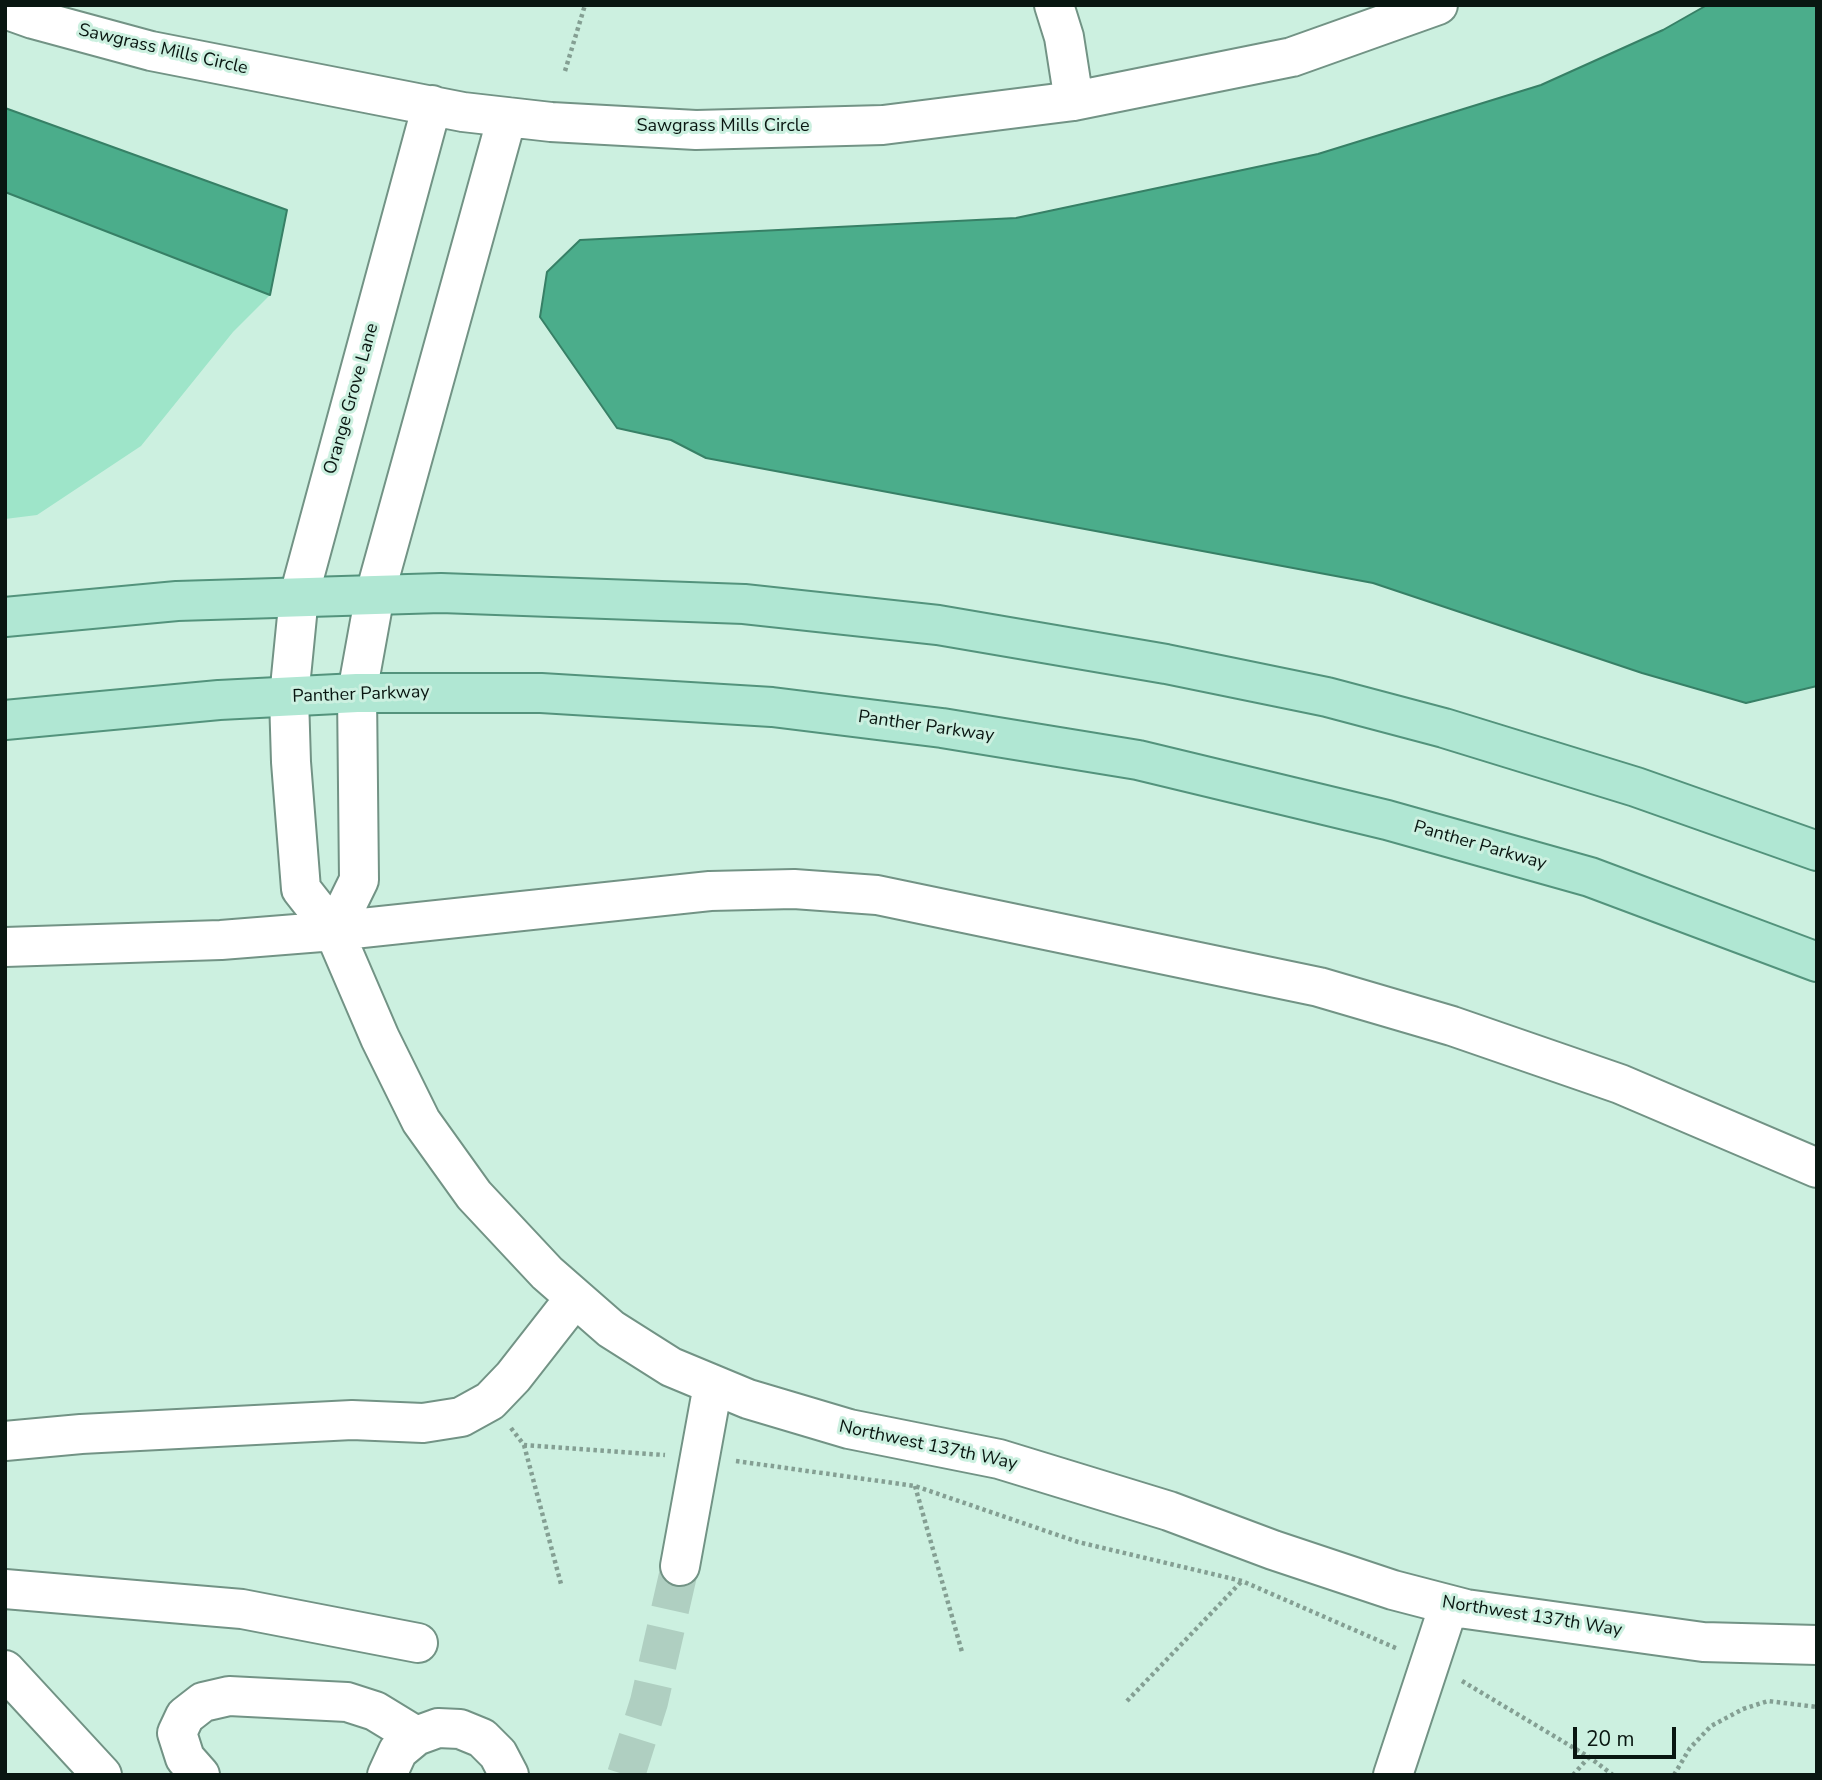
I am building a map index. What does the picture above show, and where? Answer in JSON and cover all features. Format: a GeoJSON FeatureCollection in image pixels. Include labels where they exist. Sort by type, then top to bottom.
{"type":"FeatureCollection","features":[{"type":"Feature","properties":{"kind":"main road"},"geometry":{"type":"LineString","coordinates":[[5,617],[177,601],[375,594],[537,594],[744,604],[939,625],[1166,663],[1327,697],[1444,728],[1636,787],[1817,851]]}},
{"type":"Feature","properties":{"kind":"main road","name":"Panther Parkway"},"geometry":{"type":"LineString","coordinates":[[5,720],[289,696],[357,693],[541,693],[772,707],[942,728],[1138,760],[1387,820],[1590,877],[1817,962]]}},
{"type":"Feature","properties":{"kind":"street"},"geometry":{"type":"LineString","coordinates":[[1054,5],[1064,37],[1074,101]]}},
{"type":"Feature","properties":{"kind":"street","name":"Sawgrass Mills Circle"},"geometry":{"type":"LineString","coordinates":[[5,9],[151,51],[432,105],[507,117],[696,130],[883,125],[1074,101],[1293,57],[1438,5]]}},
{"type":"Feature","properties":{"kind":"street","name":"Orange Grove Lane"},"geometry":{"type":"LineString","coordinates":[[289,696],[299,596],[432,105]]}},
{"type":"Feature","properties":{"kind":"street"},"geometry":{"type":"LineString","coordinates":[[334,931],[359,880],[357,693],[375,594],[507,117]]}},
{"type":"Feature","properties":{"kind":"street","name":"Northwest 137th Way"},"geometry":{"type":"LineString","coordinates":[[289,696],[301,889],[334,931],[380,1038],[421,1121],[474,1195],[574,1299],[611,1329],[671,1367],[748,1399],[849,1429],[1012,1463],[1169,1511],[1273,1550],[1449,1605],[1703,1642],[1817,1645]]}},
{"type":"Feature","properties":{"kind":"street"},"geometry":{"type":"LineString","coordinates":[[5,947],[221,940],[334,931],[710,891],[794,888],[877,895],[1293,981],[1359,998],[1452,1026],[1620,1084],[1817,1168]]}},
{"type":"Feature","properties":{"kind":"street"},"geometry":{"type":"LineString","coordinates":[[5,1441],[81,1434],[352,1420],[424,1423],[461,1417],[490,1401],[574,1299]]}},
{"type":"Feature","properties":{"kind":"street"},"geometry":{"type":"LineString","coordinates":[[680,1566],[713,1385]]}},
{"type":"Feature","properties":{"kind":"street"},"geometry":{"type":"LineString","coordinates":[[5,1589],[242,1609],[418,1643]]}},
{"type":"Feature","properties":{"kind":"street"},"geometry":{"type":"LineString","coordinates":[[1393,1775],[1449,1605]]}},
{"type":"Feature","properties":{"kind":"street"},"geometry":{"type":"LineString","coordinates":[[5,1670],[102,1775]]}},
{"type":"Feature","properties":{"kind":"street"},"geometry":{"type":"LineString","coordinates":[[200,1775],[185,1758],[177,1733],[185,1716],[203,1702],[229,1696],[347,1702],[375,1711],[416,1736]]}},
{"type":"Feature","properties":{"kind":"street"},"geometry":{"type":"LineString","coordinates":[[387,1775],[398,1751],[416,1736],[438,1728],[460,1729],[482,1738],[498,1754],[509,1775]]}},
{"type":"Feature","properties":{"kind":"path"},"geometry":{"type":"LineString","coordinates":[[565,71],[585,5]]}},
{"type":"Feature","properties":{"kind":"path"},"geometry":{"type":"LineString","coordinates":[[490,1401],[524,1445],[561,1584]]}},
{"type":"Feature","properties":{"kind":"path"},"geometry":{"type":"LineString","coordinates":[[524,1445],[700,1457],[915,1486],[1079,1542],[1242,1581],[1430,1663],[1589,1757],[1613,1775]]}},
{"type":"Feature","properties":{"kind":"path"},"geometry":{"type":"LineString","coordinates":[[915,1486],[962,1652]]}},
{"type":"Feature","properties":{"kind":"path"},"geometry":{"type":"LineString","coordinates":[[1127,1701],[1242,1581]]}},
{"type":"Feature","properties":{"kind":"path"},"geometry":{"type":"LineString","coordinates":[[1674,1775],[1690,1748],[1711,1726],[1743,1709],[1768,1701],[1817,1707]]}},
{"type":"Feature","properties":{"kind":"path"},"geometry":{"type":"LineString","coordinates":[[1573,1775],[1589,1757]]}},
{"type":"Feature","properties":{"kind":"shaded area"},"geometry":{"type":"Polygon","coordinates":[[[1707,5],[1817,5],[1817,686],[1746,703],[1642,673],[1373,583],[706,458],[671,440],[617,428],[540,317],[547,272],[580,240],[1016,218],[1318,154],[1541,85],[1663,30],[1707,5]]]}},
{"type":"Feature","properties":{"kind":"shaded area"},"geometry":{"type":"Polygon","coordinates":[[[5,108],[287,210],[270,295],[5,192],[5,108]]]}},
{"type":"Feature","properties":{"kind":"shaded area"},"geometry":{"type":"Polygon","coordinates":[[[5,192],[270,295],[233,332],[141,446],[37,515],[5,519],[5,192]]]}},
{"type":"Feature","properties":{"kind":"tunnel"},"geometry":{"type":"LineString","coordinates":[[626,1775],[649,1702],[680,1566]]}}]}
